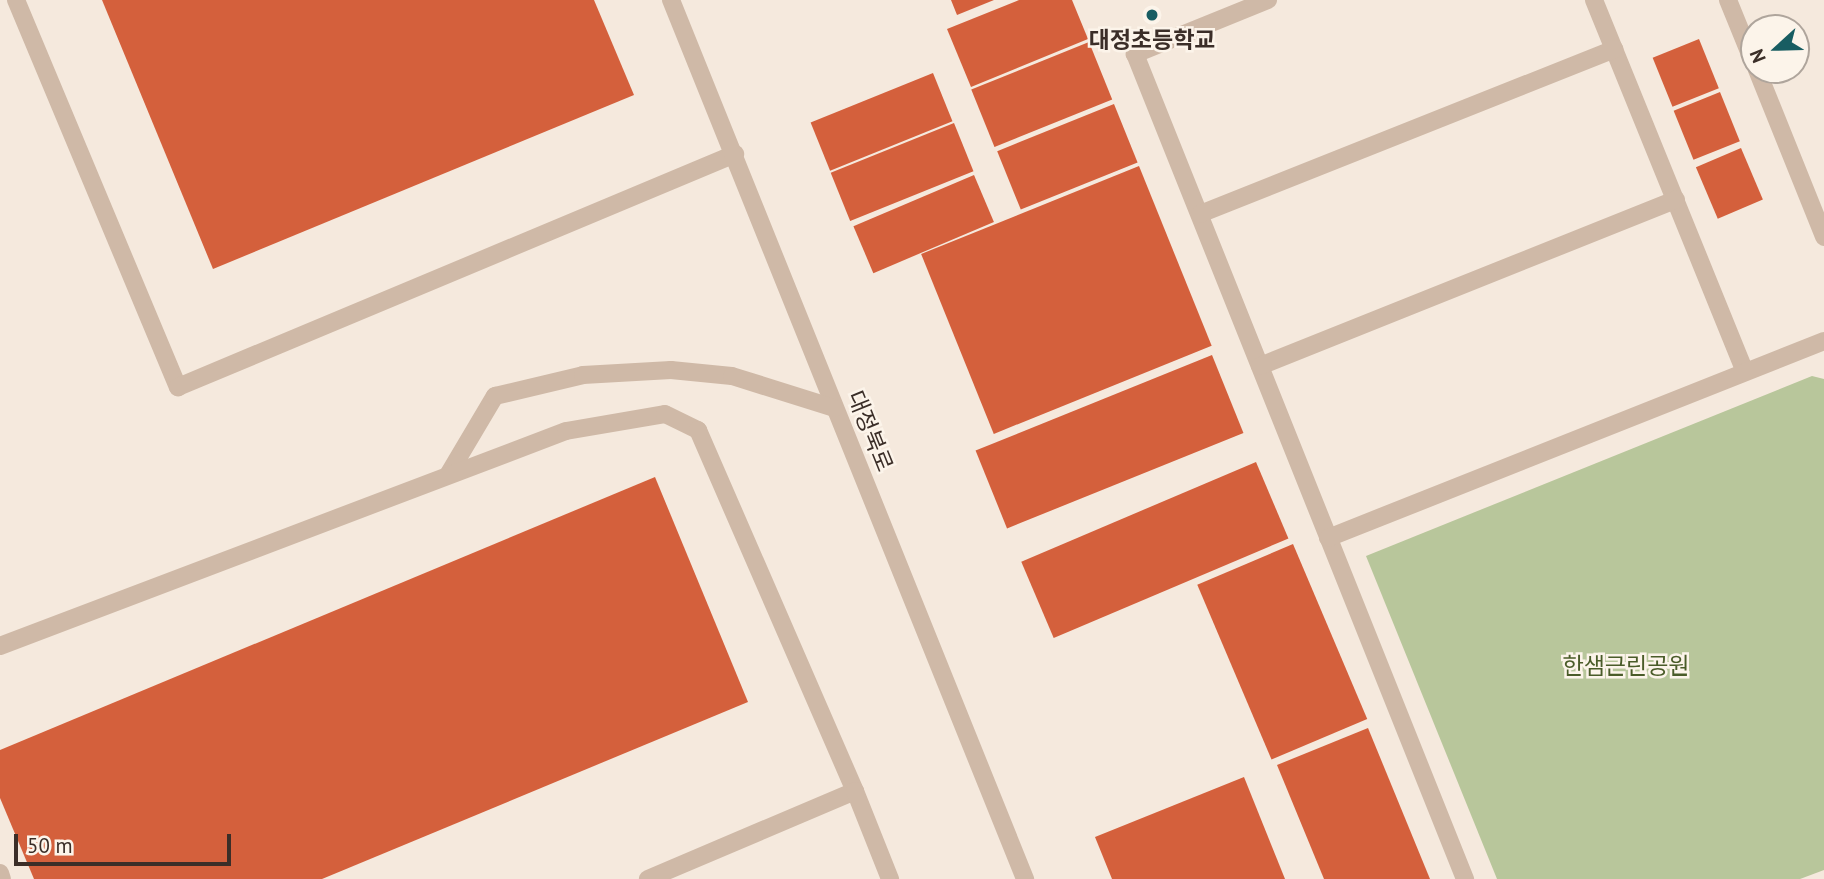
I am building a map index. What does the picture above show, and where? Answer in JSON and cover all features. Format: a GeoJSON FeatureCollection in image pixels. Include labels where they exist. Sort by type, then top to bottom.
{"type":"FeatureCollection","features":[{"type":"Feature","properties":{"kind":"street"},"geometry":{"type":"LineString","coordinates":[[16,0],[178,387],[735,154]]}},
{"type":"Feature","properties":{"kind":"street","name":"대정북로"},"geometry":{"type":"LineString","coordinates":[[671,0],[1025,879]]}},
{"type":"Feature","properties":{"kind":"street"},"geometry":{"type":"LineString","coordinates":[[1268,0],[1135,54],[1465,879]]}},
{"type":"Feature","properties":{"kind":"street"},"geometry":{"type":"LineString","coordinates":[[1594,0],[1745,372]]}},
{"type":"Feature","properties":{"kind":"street"},"geometry":{"type":"LineString","coordinates":[[1728,0],[1740,30]]}},
{"type":"Feature","properties":{"kind":"street"},"geometry":{"type":"LineString","coordinates":[[1200,214],[1614,49]]}},
{"type":"Feature","properties":{"kind":"street"},"geometry":{"type":"LineString","coordinates":[[1763,84],[1824,237]]}},
{"type":"Feature","properties":{"kind":"street"},"geometry":{"type":"LineString","coordinates":[[1260,366],[1676,200]]}},
{"type":"Feature","properties":{"kind":"street"},"geometry":{"type":"LineString","coordinates":[[1328,538],[1824,341]]}},
{"type":"Feature","properties":{"kind":"street"},"geometry":{"type":"LineString","coordinates":[[448,475],[495,397],[583,375],[671,370],[732,376],[834,408]]}},
{"type":"Feature","properties":{"kind":"street"},"geometry":{"type":"LineString","coordinates":[[0,646],[566,431],[665,414],[698,429],[855,791],[890,879]]}},
{"type":"Feature","properties":{"kind":"street"},"geometry":{"type":"LineString","coordinates":[[648,879],[855,791]]}},
{"type":"Feature","properties":{"kind":"street"},"geometry":{"type":"LineString","coordinates":[[0,873],[2,879]]}},
{"type":"Feature","properties":{"kind":"green space","name":"한샘근린공원"},"geometry":{"type":"Polygon","coordinates":[[[1812,376],[1824,379],[1824,870],[1800,879],[1497,879],[1366,556],[1812,376]]]}},
{"type":"Feature","properties":{"kind":"building"},"geometry":{"type":"Polygon","coordinates":[[[102,0],[594,0],[634,95],[213,269],[102,0]]]}},
{"type":"Feature","properties":{"kind":"building"},"geometry":{"type":"Polygon","coordinates":[[[951,0],[994,0],[957,15],[951,0]]]}},
{"type":"Feature","properties":{"kind":"building"},"geometry":{"type":"Polygon","coordinates":[[[1019,0],[1072,0],[1088,39],[971,87],[947,29],[1019,0]]]}},
{"type":"Feature","properties":{"kind":"building"},"geometry":{"type":"Polygon","coordinates":[[[1699,39],[1719,88],[1672,107],[1653,58],[1699,39]]]}},
{"type":"Feature","properties":{"kind":"building"},"geometry":{"type":"Polygon","coordinates":[[[1089,42],[1112,99],[994,147],[971,90],[1089,42]]]}},
{"type":"Feature","properties":{"kind":"building"},"geometry":{"type":"Polygon","coordinates":[[[933,73],[952,121],[830,171],[811,122],[933,73]]]}},
{"type":"Feature","properties":{"kind":"building"},"geometry":{"type":"Polygon","coordinates":[[[1720,92],[1740,141],[1693,160],[1674,111],[1720,92]]]}},
{"type":"Feature","properties":{"kind":"building"},"geometry":{"type":"Polygon","coordinates":[[[1114,104],[1138,162],[1021,210],[997,151],[1114,104]]]}},
{"type":"Feature","properties":{"kind":"building"},"geometry":{"type":"Polygon","coordinates":[[[954,123],[973,171],[850,221],[831,173],[954,123]]]}},
{"type":"Feature","properties":{"kind":"building"},"geometry":{"type":"Polygon","coordinates":[[[1741,148],[1763,200],[1718,219],[1696,167],[1741,148]]]}},
{"type":"Feature","properties":{"kind":"building"},"geometry":{"type":"Polygon","coordinates":[[[1139,166],[1212,346],[994,434],[921,254],[1139,166]]]}},
{"type":"Feature","properties":{"kind":"building"},"geometry":{"type":"Polygon","coordinates":[[[974,175],[994,222],[873,273],[853,226],[974,175]]]}},
{"type":"Feature","properties":{"kind":"building"},"geometry":{"type":"Polygon","coordinates":[[[1212,355],[1243,433],[1007,528],[976,451],[1212,355]]]}},
{"type":"Feature","properties":{"kind":"building"},"geometry":{"type":"Polygon","coordinates":[[[1256,462],[1288,538],[1054,638],[1021,562],[1256,462]]]}},
{"type":"Feature","properties":{"kind":"building"},"geometry":{"type":"Polygon","coordinates":[[[655,477],[748,702],[322,879],[34,879],[0,798],[0,750],[655,477]]]}},
{"type":"Feature","properties":{"kind":"building"},"geometry":{"type":"Polygon","coordinates":[[[1293,544],[1367,719],[1272,760],[1197,585],[1293,544]]]}},
{"type":"Feature","properties":{"kind":"building"},"geometry":{"type":"Polygon","coordinates":[[[1368,728],[1430,879],[1324,879],[1277,765],[1368,728]]]}},
{"type":"Feature","properties":{"kind":"building"},"geometry":{"type":"Polygon","coordinates":[[[1244,777],[1285,879],[1112,879],[1095,837],[1244,777]]]}},
{"type":"Feature","properties":{"kind":"place","name":"대정초등학교"},"geometry":{"type":"Point","coordinates":[1152,15]}}]}
